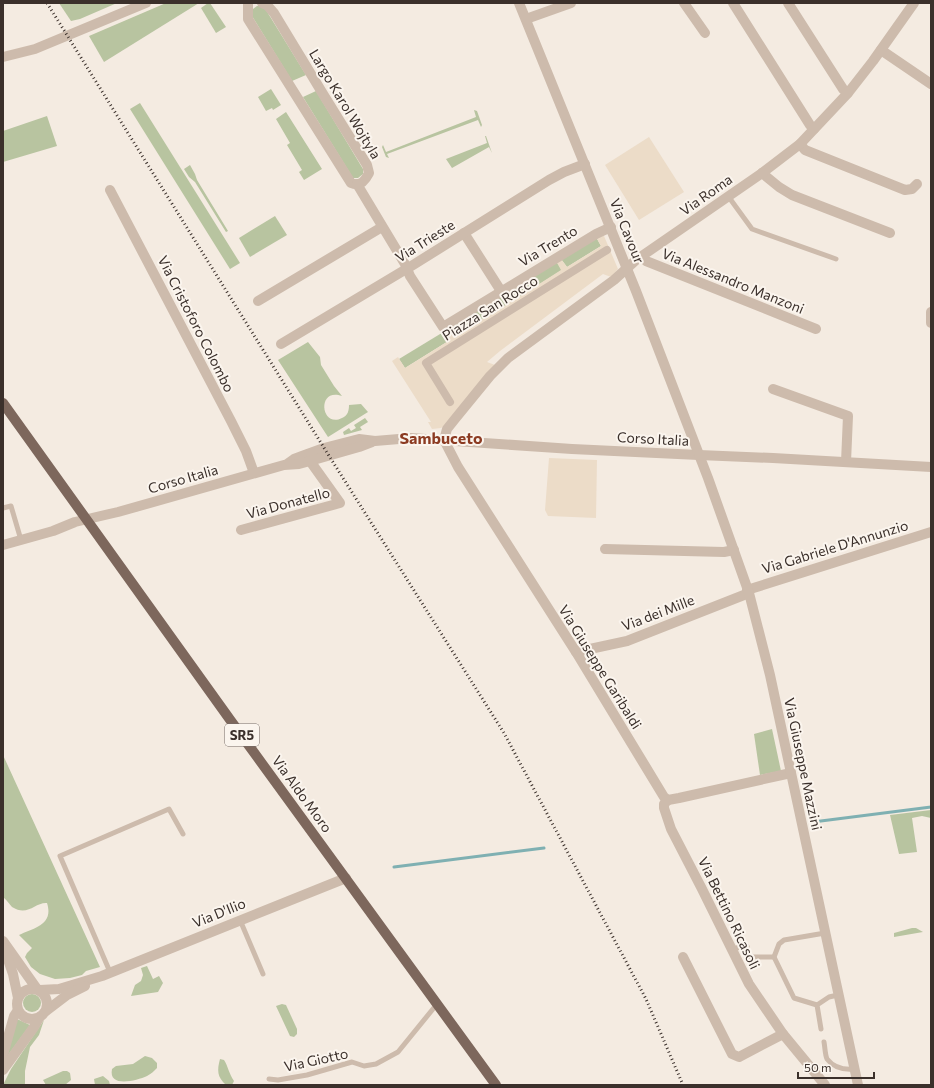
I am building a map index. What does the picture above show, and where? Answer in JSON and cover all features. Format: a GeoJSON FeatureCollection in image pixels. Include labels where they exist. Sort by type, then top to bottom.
{"type":"FeatureCollection","features":[{"type":"Feature","properties":{"kind":"main road","name":"SR5"},"geometry":{"type":"LineString","coordinates":[[3,404],[87,520]]}},
{"type":"Feature","properties":{"kind":"main road","name":"Via Aldo Moro"},"geometry":{"type":"LineString","coordinates":[[87,520],[496,1085]]}},
{"type":"Feature","properties":{"kind":"street"},"geometry":{"type":"LineString","coordinates":[[3,57],[35,49],[146,3]]}},
{"type":"Feature","properties":{"kind":"street","name":"Largo Karol Wojtyla"},"geometry":{"type":"LineString","coordinates":[[262,3],[267,5],[274,13],[367,166],[369,170],[367,176],[363,182],[358,184]]}},
{"type":"Feature","properties":{"kind":"street","name":"Via Cavour"},"geometry":{"type":"LineString","coordinates":[[519,3],[611,228],[699,455]]}},
{"type":"Feature","properties":{"kind":"street"},"geometry":{"type":"LineString","coordinates":[[526,20],[571,3]]}},
{"type":"Feature","properties":{"kind":"street"},"geometry":{"type":"LineString","coordinates":[[684,3],[705,33]]}},
{"type":"Feature","properties":{"kind":"street"},"geometry":{"type":"LineString","coordinates":[[733,3],[810,125],[814,129]]}},
{"type":"Feature","properties":{"kind":"street"},"geometry":{"type":"LineString","coordinates":[[788,3],[843,89],[848,93]]}},
{"type":"Feature","properties":{"kind":"street","name":"Via Roma"},"geometry":{"type":"LineString","coordinates":[[444,440],[447,429],[481,386],[518,350],[627,269],[642,256],[762,173],[800,144],[848,93],[914,3]]}},
{"type":"Feature","properties":{"kind":"street"},"geometry":{"type":"LineString","coordinates":[[251,5],[248,17],[250,23],[351,182],[358,184],[407,268]]}},
{"type":"Feature","properties":{"kind":"street"},"geometry":{"type":"LineString","coordinates":[[881,50],[931,84]]}},
{"type":"Feature","properties":{"kind":"street"},"geometry":{"type":"LineString","coordinates":[[800,144],[805,150],[905,190],[912,189],[917,184]]}},
{"type":"Feature","properties":{"kind":"street","name":"Via Trieste"},"geometry":{"type":"LineString","coordinates":[[281,344],[564,172],[585,164]]}},
{"type":"Feature","properties":{"kind":"street"},"geometry":{"type":"LineString","coordinates":[[762,173],[779,187],[792,195],[890,233]]}},
{"type":"Feature","properties":{"kind":"street","name":"Via Cristoforo Colombo"},"geometry":{"type":"LineString","coordinates":[[110,190],[231,421],[246,451],[254,473]]}},
{"type":"Feature","properties":{"kind":"street"},"geometry":{"type":"LineString","coordinates":[[258,301],[382,227]]}},
{"type":"Feature","properties":{"kind":"street","name":"Via Trento"},"geometry":{"type":"LineString","coordinates":[[407,268],[443,327],[596,234],[611,228]]}},
{"type":"Feature","properties":{"kind":"street"},"geometry":{"type":"LineString","coordinates":[[464,233],[501,291]]}},
{"type":"Feature","properties":{"kind":"street","name":"Piazza San Rocco"},"geometry":{"type":"LineString","coordinates":[[450,402],[426,363],[607,250]]}},
{"type":"Feature","properties":{"kind":"street","name":"Via Alessandro Manzoni"},"geometry":{"type":"LineString","coordinates":[[642,256],[646,261],[816,329]]}},
{"type":"Feature","properties":{"kind":"street"},"geometry":{"type":"LineString","coordinates":[[931,312],[931,323]]}},
{"type":"Feature","properties":{"kind":"street"},"geometry":{"type":"LineString","coordinates":[[773,389],[848,416],[846,462]]}},
{"type":"Feature","properties":{"kind":"street","name":"Corso Italia"},"geometry":{"type":"LineString","coordinates":[[287,464],[294,459],[344,442],[359,439],[375,440],[410,438],[565,449],[931,467]]}},
{"type":"Feature","properties":{"kind":"street","name":"Corso Italia"},"geometry":{"type":"LineString","coordinates":[[3,545],[254,473],[287,464],[299,464],[310,461],[359,447],[375,440]]}},
{"type":"Feature","properties":{"kind":"street","name":"Via Giuseppe Garibaldi"},"geometry":{"type":"LineString","coordinates":[[444,440],[458,467],[576,652],[659,790],[668,800]]}},
{"type":"Feature","properties":{"kind":"street","name":"Via Giuseppe Mazzini"},"geometry":{"type":"LineString","coordinates":[[699,455],[748,591],[769,668],[824,933],[858,1085]]}},
{"type":"Feature","properties":{"kind":"street","name":"Via Donatello"},"geometry":{"type":"LineString","coordinates":[[241,530],[340,503],[310,461]]}},
{"type":"Feature","properties":{"kind":"street","name":"Via Gabriele D'Annunzio"},"geometry":{"type":"LineString","coordinates":[[748,591],[931,532]]}},
{"type":"Feature","properties":{"kind":"street"},"geometry":{"type":"LineString","coordinates":[[605,549],[724,552],[734,550]]}},
{"type":"Feature","properties":{"kind":"street","name":"Via dei Mille"},"geometry":{"type":"LineString","coordinates":[[576,652],[627,641],[748,591]]}},
{"type":"Feature","properties":{"kind":"street"},"geometry":{"type":"LineString","coordinates":[[668,800],[791,773]]}},
{"type":"Feature","properties":{"kind":"street","name":"Via Bettino Ricasoli"},"geometry":{"type":"LineString","coordinates":[[668,800],[664,804],[664,808],[669,824],[749,984],[782,1034],[825,1085]]}},
{"type":"Feature","properties":{"kind":"street","name":"Via D'Ilio"},"geometry":{"type":"LineString","coordinates":[[38,989],[59,989],[106,974],[346,878]]}},
{"type":"Feature","properties":{"kind":"street"},"geometry":{"type":"LineString","coordinates":[[3,941],[38,989],[46,997],[48,1002],[34,1027],[3,1070]]}},
{"type":"Feature","properties":{"kind":"street"},"geometry":{"type":"LineString","coordinates":[[3,946],[13,974],[18,998],[18,1010],[29,1019],[42,1014]]}},
{"type":"Feature","properties":{"kind":"street"},"geometry":{"type":"LineString","coordinates":[[683,957],[732,1054],[739,1057],[782,1034]]}},
{"type":"Feature","properties":{"kind":"street","name":"Via D'Ilio"},"geometry":{"type":"LineString","coordinates":[[42,1014],[67,995],[106,974]]}},
{"type":"Feature","properties":{"kind":"street"},"geometry":{"type":"LineString","coordinates":[[18,998],[23,991],[28,989],[38,989]]}},
{"type":"Feature","properties":{"kind":"street"},"geometry":{"type":"LineString","coordinates":[[3,1055],[14,1016],[18,1010]]}},
{"type":"Feature","properties":{"kind":"lane"},"geometry":{"type":"LineString","coordinates":[[728,196],[752,229],[836,259]]}},
{"type":"Feature","properties":{"kind":"lane"},"geometry":{"type":"LineString","coordinates":[[3,508],[11,506],[21,540]]}},
{"type":"Feature","properties":{"kind":"lane"},"geometry":{"type":"LineString","coordinates":[[106,974],[60,856],[168,809],[183,834]]}},
{"type":"Feature","properties":{"kind":"lane"},"geometry":{"type":"LineString","coordinates":[[240,920],[263,974]]}},
{"type":"Feature","properties":{"kind":"lane"},"geometry":{"type":"LineString","coordinates":[[817,1005],[794,998],[774,957],[779,944],[784,940],[824,933]]}},
{"type":"Feature","properties":{"kind":"lane"},"geometry":{"type":"LineString","coordinates":[[731,949],[747,946],[749,957],[774,957]]}},
{"type":"Feature","properties":{"kind":"lane"},"geometry":{"type":"LineString","coordinates":[[817,1005],[829,997],[838,995]]}},
{"type":"Feature","properties":{"kind":"lane","name":"Via Giotto"},"geometry":{"type":"LineString","coordinates":[[270,1079],[295,1078],[352,1062],[364,1066],[376,1064],[398,1052],[437,1004]]}},
{"type":"Feature","properties":{"kind":"lane"},"geometry":{"type":"LineString","coordinates":[[817,1005],[821,1029]]}},
{"type":"Feature","properties":{"kind":"lane"},"geometry":{"type":"LineString","coordinates":[[824,1042],[826,1058],[844,1070],[854,1069]]}},
{"type":"Feature","properties":{"kind":"green space"},"geometry":{"type":"Polygon","coordinates":[[[59,3],[117,3],[80,19],[71,21],[59,3]]]}},
{"type":"Feature","properties":{"kind":"green space"},"geometry":{"type":"Polygon","coordinates":[[[166,3],[199,3],[104,62],[89,36],[166,3]]]}},
{"type":"Feature","properties":{"kind":"green space"},"geometry":{"type":"Polygon","coordinates":[[[210,3],[226,27],[216,33],[201,8],[210,3]]]}},
{"type":"Feature","properties":{"kind":"green space"},"geometry":{"type":"Polygon","coordinates":[[[257,6],[261,6],[266,10],[306,75],[292,81],[252,16],[253,9],[257,6]]]}},
{"type":"Feature","properties":{"kind":"green space"},"geometry":{"type":"Polygon","coordinates":[[[271,89],[281,105],[273,110],[272,108],[266,111],[258,97],[271,89]]]}},
{"type":"Feature","properties":{"kind":"green space"},"geometry":{"type":"Polygon","coordinates":[[[316,91],[363,169],[363,174],[358,178],[353,178],[303,97],[316,91]]]}},
{"type":"Feature","properties":{"kind":"green space"},"geometry":{"type":"Polygon","coordinates":[[[140,103],[240,263],[230,269],[130,109],[140,103]]]}},
{"type":"Feature","properties":{"kind":"green space"},"geometry":{"type":"Polygon","coordinates":[[[474,110],[477,111],[482,125],[481,127],[478,120],[387,154],[389,158],[386,157],[382,147],[383,145],[386,152],[476,117],[474,110]]]}},
{"type":"Feature","properties":{"kind":"green space"},"geometry":{"type":"Polygon","coordinates":[[[286,112],[322,169],[304,180],[299,172],[302,170],[287,145],[290,143],[276,119],[286,112]]]}},
{"type":"Feature","properties":{"kind":"green space"},"geometry":{"type":"Polygon","coordinates":[[[47,116],[57,146],[3,162],[3,131],[47,116]]]}},
{"type":"Feature","properties":{"kind":"green space"},"geometry":{"type":"Polygon","coordinates":[[[485,136],[492,153],[489,147],[452,168],[446,159],[487,143],[485,136]]]}},
{"type":"Feature","properties":{"kind":"green space"},"geometry":{"type":"Polygon","coordinates":[[[190,165],[197,180],[228,231],[226,232],[195,182],[189,177],[184,169],[190,165]]]}},
{"type":"Feature","properties":{"kind":"green space"},"geometry":{"type":"Polygon","coordinates":[[[275,216],[287,235],[250,257],[239,238],[275,216]]]}},
{"type":"Feature","properties":{"kind":"green space"},"geometry":{"type":"Polygon","coordinates":[[[596,237],[601,246],[567,267],[561,259],[596,237]]]}},
{"type":"Feature","properties":{"kind":"green space"},"geometry":{"type":"Polygon","coordinates":[[[556,261],[562,270],[511,302],[505,293],[556,261]]]}},
{"type":"Feature","properties":{"kind":"green space"},"geometry":{"type":"Polygon","coordinates":[[[501,296],[506,305],[455,336],[450,328],[501,296]]]}},
{"type":"Feature","properties":{"kind":"green space"},"geometry":{"type":"Polygon","coordinates":[[[445,331],[450,340],[405,368],[399,359],[445,331]]]}},
{"type":"Feature","properties":{"kind":"green space"},"geometry":{"type":"Polygon","coordinates":[[[308,342],[320,357],[321,365],[342,396],[334,395],[328,397],[325,402],[324,408],[329,418],[335,420],[346,416],[349,405],[361,404],[368,412],[328,437],[278,360],[308,342]]]}},
{"type":"Feature","properties":{"kind":"green space"},"geometry":{"type":"Polygon","coordinates":[[[365,418],[368,422],[360,427],[362,430],[344,435],[343,432],[349,428],[351,431],[356,428],[354,425],[365,418]]]}},
{"type":"Feature","properties":{"kind":"green space"},"geometry":{"type":"Polygon","coordinates":[[[772,729],[781,771],[760,775],[754,734],[772,729]]]}},
{"type":"Feature","properties":{"kind":"green space"},"geometry":{"type":"Polygon","coordinates":[[[3,755],[100,967],[86,971],[82,975],[70,978],[55,979],[40,974],[31,967],[25,957],[32,948],[19,935],[36,928],[45,921],[48,916],[47,903],[43,903],[27,910],[18,910],[12,907],[3,897],[3,755]]]}},
{"type":"Feature","properties":{"kind":"green space"},"geometry":{"type":"Polygon","coordinates":[[[931,810],[931,818],[922,816],[912,818],[917,852],[899,854],[890,815],[931,810]]]}},
{"type":"Feature","properties":{"kind":"green space"},"geometry":{"type":"Polygon","coordinates":[[[916,928],[923,932],[894,937],[894,933],[916,928]]]}},
{"type":"Feature","properties":{"kind":"green space"},"geometry":{"type":"Polygon","coordinates":[[[147,966],[153,979],[159,976],[163,983],[158,992],[131,996],[135,985],[141,981],[143,975],[141,968],[147,966]]]}},
{"type":"Feature","properties":{"kind":"green space"},"geometry":{"type":"Polygon","coordinates":[[[28,994],[36,994],[41,999],[39,1010],[36,1012],[28,1012],[23,1007],[23,999],[28,994]]]}},
{"type":"Feature","properties":{"kind":"green space"},"geometry":{"type":"Polygon","coordinates":[[[282,1004],[286,1005],[297,1029],[297,1034],[294,1037],[290,1036],[276,1006],[282,1004]]]}},
{"type":"Feature","properties":{"kind":"green space"},"geometry":{"type":"Polygon","coordinates":[[[17,1019],[30,1025],[3,1062],[17,1019]]]}},
{"type":"Feature","properties":{"kind":"green space"},"geometry":{"type":"Polygon","coordinates":[[[44,1020],[39,1035],[30,1047],[25,1071],[25,1085],[3,1085],[11,1069],[44,1020]]]}},
{"type":"Feature","properties":{"kind":"green space"},"geometry":{"type":"Polygon","coordinates":[[[145,1056],[152,1058],[157,1063],[157,1068],[147,1076],[124,1082],[114,1079],[112,1069],[116,1066],[133,1064],[145,1056]]]}},
{"type":"Feature","properties":{"kind":"green space"},"geometry":{"type":"Polygon","coordinates":[[[220,1059],[224,1060],[227,1065],[234,1081],[232,1085],[226,1085],[219,1076],[218,1067],[220,1059]]]}},
{"type":"Feature","properties":{"kind":"green space"},"geometry":{"type":"Polygon","coordinates":[[[63,1071],[70,1073],[71,1080],[65,1085],[46,1085],[43,1080],[63,1071]]]}},
{"type":"Feature","properties":{"kind":"green space"},"geometry":{"type":"Polygon","coordinates":[[[103,1076],[109,1081],[110,1085],[95,1085],[94,1079],[103,1076]]]}},
{"type":"Feature","properties":{"kind":"shaded area"},"geometry":{"type":"Polygon","coordinates":[[[649,137],[684,192],[639,220],[605,165],[649,137]]]}},
{"type":"Feature","properties":{"kind":"shaded area"},"geometry":{"type":"Polygon","coordinates":[[[604,236],[618,269],[611,277],[603,274],[487,362],[495,365],[445,425],[441,428],[432,429],[428,422],[431,422],[392,361],[398,357],[405,368],[450,340],[445,331],[450,328],[455,336],[506,305],[501,296],[505,293],[511,302],[561,270],[556,261],[561,259],[567,267],[601,246],[596,237],[604,236]]]}},
{"type":"Feature","properties":{"kind":"shaded area"},"geometry":{"type":"Polygon","coordinates":[[[549,458],[597,460],[596,518],[548,516],[545,510],[549,458]]]}},
{"type":"Feature","properties":{"kind":"waterway"},"geometry":{"type":"LineString","coordinates":[[813,822],[931,807]]}},
{"type":"Feature","properties":{"kind":"waterway"},"geometry":{"type":"LineString","coordinates":[[394,867],[544,848]]}},
{"type":"Feature","properties":{"kind":"railway"},"geometry":{"type":"LineString","coordinates":[[47,3],[331,459],[504,733],[646,999],[683,1085]]}},
{"type":"Feature","properties":{"kind":"district","name":"Sambuceto"},"geometry":{"type":"Point","coordinates":[441,438]}}]}
